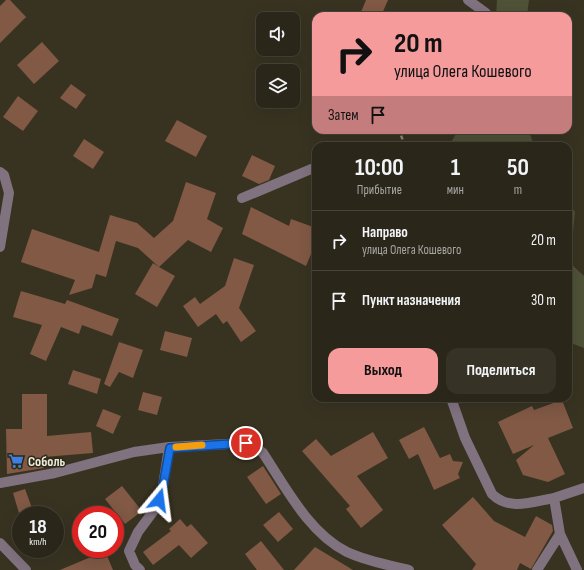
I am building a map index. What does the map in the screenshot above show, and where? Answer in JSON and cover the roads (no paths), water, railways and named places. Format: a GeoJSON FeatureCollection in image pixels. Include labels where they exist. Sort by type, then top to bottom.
{"type":"FeatureCollection","features":[{"type":"Feature","properties":{"kind":"street"},"geometry":{"type":"LineString","coordinates":[[468,0],[485,12]]}},
{"type":"Feature","properties":{"kind":"street"},"geometry":{"type":"LineString","coordinates":[[242,198],[312,169]]}},
{"type":"Feature","properties":{"kind":"street"},"geometry":{"type":"LineString","coordinates":[[0,172],[4,175],[9,193],[0,247]]}},
{"type":"Feature","properties":{"kind":"street"},"geometry":{"type":"LineString","coordinates":[[452,402],[465,438],[492,494],[498,500],[510,504],[522,504],[554,498],[584,488]]}},
{"type":"Feature","properties":{"kind":"street"},"geometry":{"type":"LineString","coordinates":[[0,483],[55,473],[134,452],[238,442],[254,446],[263,453],[315,529],[329,541],[362,558],[409,570]]}},
{"type":"Feature","properties":{"kind":"street"},"geometry":{"type":"LineString","coordinates":[[140,570],[135,565],[129,551],[138,532],[155,509],[162,492],[170,448]]}},
{"type":"Feature","properties":{"kind":"street"},"geometry":{"type":"LineString","coordinates":[[554,498],[560,534],[577,570]]}},
{"type":"Feature","properties":{"kind":"street"},"geometry":{"type":"LineString","coordinates":[[537,570],[560,534]]}},
{"type":"Feature","properties":{"kind":"street"},"geometry":{"type":"LineString","coordinates":[[0,543],[26,570]]}},
{"type":"Feature","properties":{"kind":"place","name":"Соболь"},"geometry":{"type":"Point","coordinates":[16,461]}}]}
